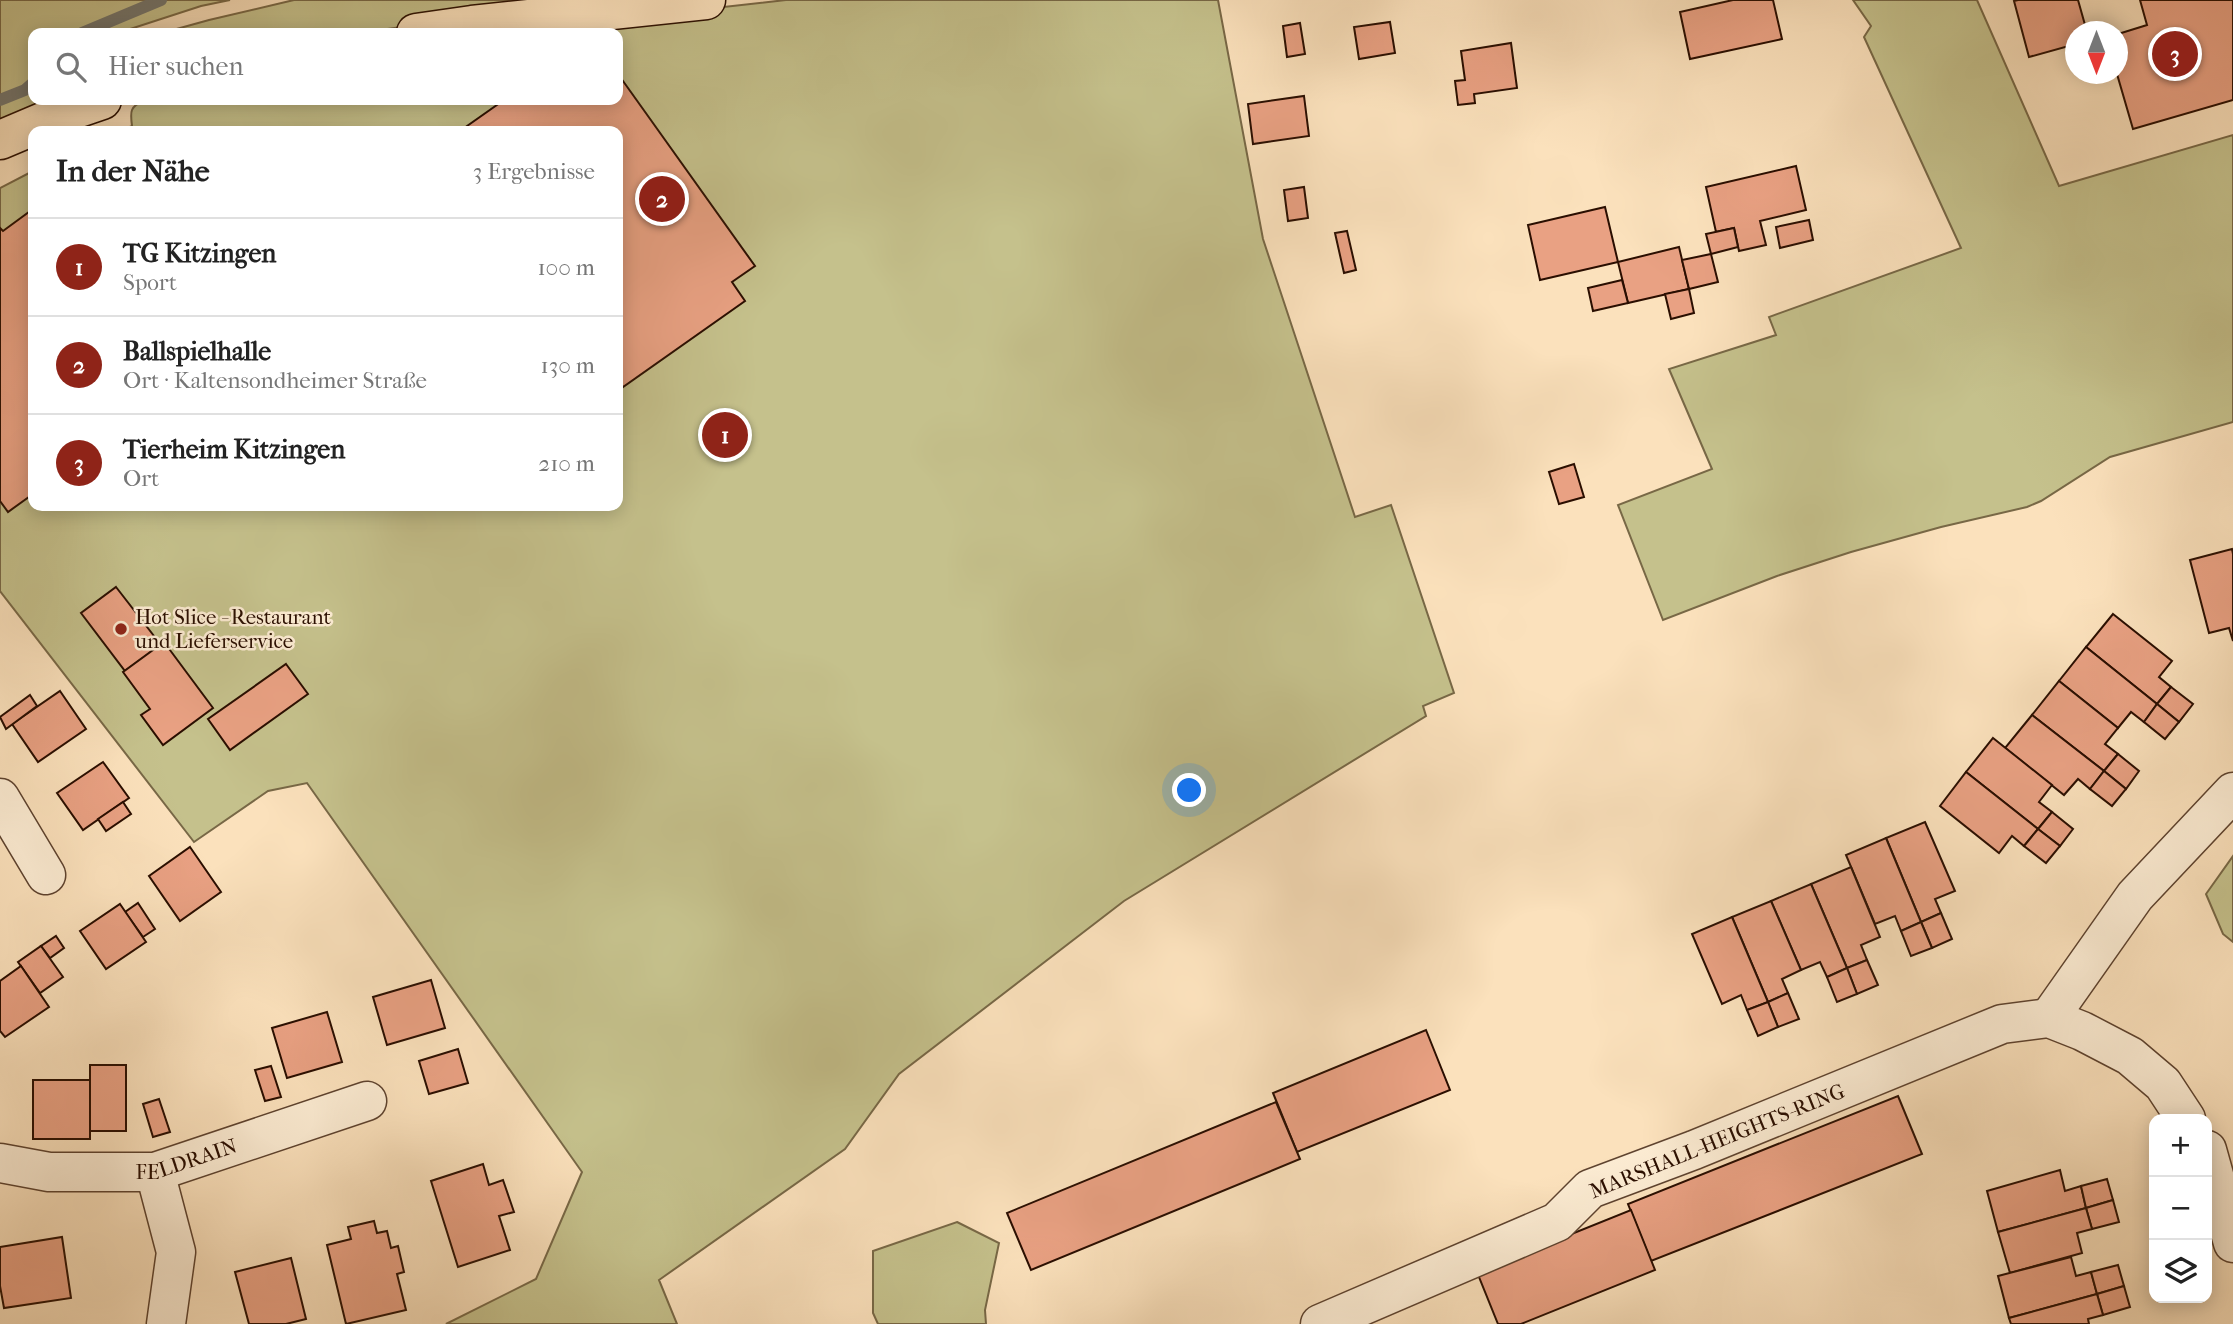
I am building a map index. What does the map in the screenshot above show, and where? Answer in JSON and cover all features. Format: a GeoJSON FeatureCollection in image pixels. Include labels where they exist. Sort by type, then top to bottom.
{"type":"FeatureCollection","features":[{"type":"Feature","properties":{"kind":"main road"},"geometry":{"type":"LineString","coordinates":[[450,28],[706,0]]}},
{"type":"Feature","properties":{"kind":"main road"},"geometry":{"type":"LineString","coordinates":[[33,126],[87,105]]}},
{"type":"Feature","properties":{"kind":"main road"},"geometry":{"type":"LineString","coordinates":[[0,140],[28,128]]}},
{"type":"Feature","properties":{"kind":"street"},"geometry":{"type":"LineString","coordinates":[[2049,1018],[2135,896],[2233,792]]}},
{"type":"Feature","properties":{"kind":"street"},"geometry":{"type":"LineString","coordinates":[[0,798],[46,875]]}},
{"type":"Feature","properties":{"kind":"street","name":"MARSHALL-HEIGHTS-RING"},"geometry":{"type":"LineString","coordinates":[[1320,1324],[1557,1222],[1590,1189],[2002,1024],[2049,1018],[2082,1031],[2130,1056],[2163,1084],[2183,1114]]}},
{"type":"Feature","properties":{"kind":"street","name":"FELDRAIN"},"geometry":{"type":"LineString","coordinates":[[0,1163],[49,1172],[155,1172],[367,1101]]}},
{"type":"Feature","properties":{"kind":"street"},"geometry":{"type":"LineString","coordinates":[[2212,1168],[2233,1243]]}},
{"type":"Feature","properties":{"kind":"street"},"geometry":{"type":"LineString","coordinates":[[155,1172],[176,1252],[166,1324]]}},
{"type":"Feature","properties":{"kind":"shaded area"},"geometry":{"type":"Polygon","coordinates":[[[0,0],[230,0],[201,6],[133,28],[28,28],[28,105],[47,105],[0,127],[0,0]]]}},
{"type":"Feature","properties":{"kind":"shaded area"},"geometry":{"type":"Polygon","coordinates":[[[294,0],[629,0],[394,28],[180,28],[294,0]]]}},
{"type":"Feature","properties":{"kind":"shaded area"},"geometry":{"type":"Polygon","coordinates":[[[786,0],[1218,0],[1263,239],[1355,517],[1391,505],[1454,693],[1423,706],[1426,716],[1124,901],[899,1074],[845,1149],[659,1280],[677,1324],[446,1324],[536,1279],[582,1172],[307,783],[268,791],[194,842],[0,591],[0,188],[28,174],[28,511],[623,511],[623,126],[132,126],[132,110],[136,105],[623,105],[623,28],[536,28],[786,0]]]}},
{"type":"Feature","properties":{"kind":"shaded area"},"geometry":{"type":"Polygon","coordinates":[[[1853,0],[1977,0],[2059,186],[2233,135],[2233,422],[2110,457],[2027,507],[1851,552],[1777,576],[1663,620],[1618,505],[1712,469],[1669,369],[1776,335],[1769,317],[1961,248],[1864,37],[1871,26],[1853,0]]]}},
{"type":"Feature","properties":{"kind":"shaded area"},"geometry":{"type":"Polygon","coordinates":[[[2233,856],[2233,942],[2223,934],[2206,894],[2233,856]]]}},
{"type":"Feature","properties":{"kind":"shaded area"},"geometry":{"type":"Polygon","coordinates":[[[957,1222],[999,1243],[985,1310],[986,1324],[878,1324],[873,1313],[873,1251],[957,1222]]]}},
{"type":"Feature","properties":{"kind":"building"},"geometry":{"type":"Polygon","coordinates":[[[1733,0],[1773,0],[1782,39],[1690,59],[1680,12],[1733,0]]]}},
{"type":"Feature","properties":{"kind":"building"},"geometry":{"type":"Polygon","coordinates":[[[2078,0],[2084,21],[2065,21],[2065,47],[2029,57],[2014,1],[2078,0]]]}},
{"type":"Feature","properties":{"kind":"building"},"geometry":{"type":"Polygon","coordinates":[[[2140,0],[2233,0],[2233,100],[2133,129],[2120,84],[2128,84],[2128,31],[2147,25],[2140,0]]]}},
{"type":"Feature","properties":{"kind":"building"},"geometry":{"type":"Polygon","coordinates":[[[1390,22],[1395,53],[1359,59],[1354,27],[1390,22]]]}},
{"type":"Feature","properties":{"kind":"building"},"geometry":{"type":"Polygon","coordinates":[[[1300,23],[1305,54],[1287,57],[1283,26],[1300,23]]]}},
{"type":"Feature","properties":{"kind":"building"},"geometry":{"type":"Polygon","coordinates":[[[1511,43],[1517,88],[1474,94],[1475,103],[1458,105],[1455,81],[1465,80],[1461,51],[1511,43]]]}},
{"type":"Feature","properties":{"kind":"building"},"geometry":{"type":"Polygon","coordinates":[[[623,81],[755,266],[732,282],[745,301],[623,387],[623,126],[467,126],[497,105],[623,105],[623,81]]]}},
{"type":"Feature","properties":{"kind":"building"},"geometry":{"type":"Polygon","coordinates":[[[1304,96],[1309,136],[1253,144],[1248,104],[1304,96]]]}},
{"type":"Feature","properties":{"kind":"building"},"geometry":{"type":"Polygon","coordinates":[[[1796,166],[1806,210],[1760,221],[1766,245],[1739,251],[1734,228],[1716,232],[1706,187],[1796,166]]]}},
{"type":"Feature","properties":{"kind":"building"},"geometry":{"type":"Polygon","coordinates":[[[1304,187],[1308,218],[1288,221],[1284,190],[1304,187]]]}},
{"type":"Feature","properties":{"kind":"building"},"geometry":{"type":"Polygon","coordinates":[[[1605,207],[1618,262],[1540,280],[1528,225],[1605,207]]]}},
{"type":"Feature","properties":{"kind":"building"},"geometry":{"type":"Polygon","coordinates":[[[28,213],[28,498],[8,512],[0,501],[0,228],[3,231],[28,213]]]}},
{"type":"Feature","properties":{"kind":"building"},"geometry":{"type":"Polygon","coordinates":[[[1809,220],[1813,240],[1780,248],[1776,227],[1809,220]]]}},
{"type":"Feature","properties":{"kind":"building"},"geometry":{"type":"Polygon","coordinates":[[[1734,228],[1738,247],[1711,254],[1706,234],[1734,228]]]}},
{"type":"Feature","properties":{"kind":"building"},"geometry":{"type":"Polygon","coordinates":[[[1347,231],[1356,270],[1344,273],[1335,233],[1347,231]]]}},
{"type":"Feature","properties":{"kind":"building"},"geometry":{"type":"Polygon","coordinates":[[[1679,247],[1689,289],[1628,303],[1618,262],[1679,247]]]}},
{"type":"Feature","properties":{"kind":"building"},"geometry":{"type":"Polygon","coordinates":[[[1711,254],[1718,282],[1689,289],[1682,260],[1711,254]]]}},
{"type":"Feature","properties":{"kind":"building"},"geometry":{"type":"Polygon","coordinates":[[[1622,280],[1628,303],[1593,311],[1588,288],[1622,280]]]}},
{"type":"Feature","properties":{"kind":"building"},"geometry":{"type":"Polygon","coordinates":[[[1689,289],[1694,313],[1671,319],[1665,294],[1689,289]]]}},
{"type":"Feature","properties":{"kind":"building"},"geometry":{"type":"Polygon","coordinates":[[[1574,464],[1584,497],[1559,504],[1549,472],[1574,464]]]}},
{"type":"Feature","properties":{"kind":"building"},"geometry":{"type":"Polygon","coordinates":[[[2232,549],[2233,641],[2229,628],[2209,633],[2190,560],[2232,549]]]}},
{"type":"Feature","properties":{"kind":"building","name":"Hot Slice - Restaurant und Lieferservice"},"geometry":{"type":"Polygon","coordinates":[[[116,587],[161,645],[125,671],[81,613],[116,587]]]}},
{"type":"Feature","properties":{"kind":"building"},"geometry":{"type":"Polygon","coordinates":[[[2113,614],[2172,661],[2159,677],[2171,687],[2157,704],[2086,647],[2113,614]]]}},
{"type":"Feature","properties":{"kind":"building"},"geometry":{"type":"Polygon","coordinates":[[[164,642],[213,708],[163,745],[141,715],[150,709],[123,672],[164,642]]]}},
{"type":"Feature","properties":{"kind":"building"},"geometry":{"type":"Polygon","coordinates":[[[2086,647],[2157,704],[2144,722],[2131,712],[2118,728],[2059,681],[2086,647]]]}},
{"type":"Feature","properties":{"kind":"building"},"geometry":{"type":"Polygon","coordinates":[[[286,664],[308,694],[230,750],[208,719],[286,664]]]}},
{"type":"Feature","properties":{"kind":"building"},"geometry":{"type":"Polygon","coordinates":[[[2059,681],[2118,728],[2105,744],[2118,754],[2104,771],[2032,715],[2059,681]]]}},
{"type":"Feature","properties":{"kind":"building"},"geometry":{"type":"Polygon","coordinates":[[[2171,687],[2193,704],[2179,722],[2157,704],[2171,687]]]}},
{"type":"Feature","properties":{"kind":"building"},"geometry":{"type":"Polygon","coordinates":[[[60,691],[86,729],[38,762],[12,724],[60,691]]]}},
{"type":"Feature","properties":{"kind":"building"},"geometry":{"type":"Polygon","coordinates":[[[30,695],[37,706],[6,729],[0,717],[30,695]]]}},
{"type":"Feature","properties":{"kind":"building"},"geometry":{"type":"Polygon","coordinates":[[[2157,704],[2179,722],[2165,739],[2144,722],[2157,704]]]}},
{"type":"Feature","properties":{"kind":"building"},"geometry":{"type":"Polygon","coordinates":[[[2032,715],[2104,771],[2090,789],[2078,779],[2064,795],[2005,748],[2032,715]]]}},
{"type":"Feature","properties":{"kind":"building"},"geometry":{"type":"Polygon","coordinates":[[[1993,738],[2052,785],[2039,802],[2052,812],[2038,829],[1966,772],[1993,738]]]}},
{"type":"Feature","properties":{"kind":"building"},"geometry":{"type":"Polygon","coordinates":[[[2118,754],[2139,771],[2126,789],[2104,771],[2118,754]]]}},
{"type":"Feature","properties":{"kind":"building"},"geometry":{"type":"Polygon","coordinates":[[[103,762],[129,798],[83,830],[57,793],[103,762]]]}},
{"type":"Feature","properties":{"kind":"building"},"geometry":{"type":"Polygon","coordinates":[[[2104,771],[2126,789],[2112,806],[2090,789],[2104,771]]]}},
{"type":"Feature","properties":{"kind":"building"},"geometry":{"type":"Polygon","coordinates":[[[1966,772],[2038,829],[2024,846],[2012,836],[1999,853],[1940,806],[1966,772]]]}},
{"type":"Feature","properties":{"kind":"building"},"geometry":{"type":"Polygon","coordinates":[[[123,802],[131,814],[106,831],[98,819],[123,802]]]}},
{"type":"Feature","properties":{"kind":"building"},"geometry":{"type":"Polygon","coordinates":[[[2052,812],[2073,829],[2060,846],[2038,829],[2052,812]]]}},
{"type":"Feature","properties":{"kind":"building"},"geometry":{"type":"Polygon","coordinates":[[[1925,822],[1955,891],[1935,899],[1941,913],[1921,922],[1886,838],[1925,822]]]}},
{"type":"Feature","properties":{"kind":"building"},"geometry":{"type":"Polygon","coordinates":[[[2038,829],[2060,846],[2046,863],[2024,846],[2038,829]]]}},
{"type":"Feature","properties":{"kind":"building"},"geometry":{"type":"Polygon","coordinates":[[[1886,838],[1921,922],[1901,931],[1895,916],[1875,924],[1846,855],[1886,838]]]}},
{"type":"Feature","properties":{"kind":"building"},"geometry":{"type":"Polygon","coordinates":[[[190,847],[221,892],[180,921],[149,876],[190,847]]]}},
{"type":"Feature","properties":{"kind":"building"},"geometry":{"type":"Polygon","coordinates":[[[1851,867],[1880,937],[1861,945],[1867,960],[1847,968],[1811,884],[1851,867]]]}},
{"type":"Feature","properties":{"kind":"building"},"geometry":{"type":"Polygon","coordinates":[[[1811,884],[1847,968],[1827,977],[1820,962],[1801,970],[1771,901],[1811,884]]]}},
{"type":"Feature","properties":{"kind":"building"},"geometry":{"type":"Polygon","coordinates":[[[1771,901],[1801,970],[1782,979],[1788,993],[1768,1002],[1732,917],[1771,901]]]}},
{"type":"Feature","properties":{"kind":"building"},"geometry":{"type":"Polygon","coordinates":[[[138,903],[155,929],[143,937],[125,912],[138,903]]]}},
{"type":"Feature","properties":{"kind":"building"},"geometry":{"type":"Polygon","coordinates":[[[120,904],[146,942],[106,969],[80,931],[120,904]]]}},
{"type":"Feature","properties":{"kind":"building"},"geometry":{"type":"Polygon","coordinates":[[[1941,913],[1952,939],[1932,948],[1921,922],[1941,913]]]}},
{"type":"Feature","properties":{"kind":"building"},"geometry":{"type":"Polygon","coordinates":[[[1732,917],[1768,1002],[1747,1010],[1741,995],[1722,1004],[1692,934],[1732,917]]]}},
{"type":"Feature","properties":{"kind":"building"},"geometry":{"type":"Polygon","coordinates":[[[1921,922],[1932,948],[1911,956],[1901,931],[1921,922]]]}},
{"type":"Feature","properties":{"kind":"building"},"geometry":{"type":"Polygon","coordinates":[[[56,936],[64,948],[50,958],[41,946],[56,936]]]}},
{"type":"Feature","properties":{"kind":"building"},"geometry":{"type":"Polygon","coordinates":[[[41,946],[63,977],[40,993],[18,962],[41,946]]]}},
{"type":"Feature","properties":{"kind":"building"},"geometry":{"type":"Polygon","coordinates":[[[1867,960],[1878,985],[1857,994],[1847,968],[1867,960]]]}},
{"type":"Feature","properties":{"kind":"building"},"geometry":{"type":"Polygon","coordinates":[[[21,966],[49,1007],[5,1037],[0,1031],[0,981],[21,966]]]}},
{"type":"Feature","properties":{"kind":"building"},"geometry":{"type":"Polygon","coordinates":[[[1847,968],[1857,994],[1837,1002],[1827,977],[1847,968]]]}},
{"type":"Feature","properties":{"kind":"building"},"geometry":{"type":"Polygon","coordinates":[[[431,980],[445,1028],[387,1045],[373,997],[431,980]]]}},
{"type":"Feature","properties":{"kind":"building"},"geometry":{"type":"Polygon","coordinates":[[[1788,993],[1799,1019],[1778,1027],[1768,1002],[1788,993]]]}},
{"type":"Feature","properties":{"kind":"building"},"geometry":{"type":"Polygon","coordinates":[[[1768,1002],[1778,1027],[1758,1036],[1747,1010],[1768,1002]]]}},
{"type":"Feature","properties":{"kind":"building"},"geometry":{"type":"Polygon","coordinates":[[[327,1012],[342,1062],[287,1078],[272,1028],[327,1012]]]}},
{"type":"Feature","properties":{"kind":"building"},"geometry":{"type":"Polygon","coordinates":[[[1426,1030],[1450,1090],[1297,1152],[1273,1093],[1426,1030]]]}},
{"type":"Feature","properties":{"kind":"building"},"geometry":{"type":"Polygon","coordinates":[[[458,1049],[468,1083],[429,1094],[419,1061],[458,1049]]]}},
{"type":"Feature","properties":{"kind":"building"},"geometry":{"type":"Polygon","coordinates":[[[90,1065],[126,1065],[126,1131],[90,1131],[90,1065]]]}},
{"type":"Feature","properties":{"kind":"building"},"geometry":{"type":"Polygon","coordinates":[[[271,1066],[281,1097],[265,1101],[255,1070],[271,1066]]]}},
{"type":"Feature","properties":{"kind":"building"},"geometry":{"type":"Polygon","coordinates":[[[33,1080],[90,1080],[90,1139],[33,1139],[33,1080]]]}},
{"type":"Feature","properties":{"kind":"building"},"geometry":{"type":"Polygon","coordinates":[[[1898,1096],[1922,1154],[1651,1261],[1628,1204],[1898,1096]]]}},
{"type":"Feature","properties":{"kind":"building"},"geometry":{"type":"Polygon","coordinates":[[[159,1099],[170,1132],[153,1137],[143,1104],[159,1099]]]}},
{"type":"Feature","properties":{"kind":"building"},"geometry":{"type":"Polygon","coordinates":[[[1276,1102],[1300,1159],[1031,1270],[1007,1213],[1276,1102]]]}},
{"type":"Feature","properties":{"kind":"building"},"geometry":{"type":"Polygon","coordinates":[[[483,1164],[489,1185],[503,1180],[514,1212],[499,1216],[510,1250],[458,1267],[431,1181],[483,1164]]]}},
{"type":"Feature","properties":{"kind":"building"},"geometry":{"type":"Polygon","coordinates":[[[2060,1170],[2065,1191],[2081,1186],[2086,1208],[1998,1232],[1987,1191],[2060,1170]]]}},
{"type":"Feature","properties":{"kind":"building"},"geometry":{"type":"Polygon","coordinates":[[[2107,1179],[2113,1200],[2086,1208],[2081,1186],[2107,1179]]]}},
{"type":"Feature","properties":{"kind":"building"},"geometry":{"type":"Polygon","coordinates":[[[2113,1200],[2119,1222],[2092,1229],[2086,1208],[2113,1200]]]}},
{"type":"Feature","properties":{"kind":"building"},"geometry":{"type":"Polygon","coordinates":[[[2086,1208],[2092,1229],[2077,1233],[2082,1253],[2010,1273],[1998,1232],[2086,1208]]]}},
{"type":"Feature","properties":{"kind":"building"},"geometry":{"type":"Polygon","coordinates":[[[1631,1210],[1655,1270],[1521,1324],[1498,1324],[1477,1272],[1631,1210]]]}},
{"type":"Feature","properties":{"kind":"building"},"geometry":{"type":"Polygon","coordinates":[[[374,1221],[377,1233],[387,1231],[391,1248],[398,1246],[404,1272],[397,1274],[406,1310],[346,1324],[327,1245],[351,1239],[348,1227],[374,1221]]]}},
{"type":"Feature","properties":{"kind":"building"},"geometry":{"type":"Polygon","coordinates":[[[62,1237],[71,1298],[4,1308],[0,1286],[0,1247],[62,1237]]]}},
{"type":"Feature","properties":{"kind":"building"},"geometry":{"type":"Polygon","coordinates":[[[2071,1257],[2076,1276],[2091,1272],[2097,1294],[2009,1318],[1998,1276],[2071,1257]]]}},
{"type":"Feature","properties":{"kind":"building"},"geometry":{"type":"Polygon","coordinates":[[[291,1258],[306,1319],[286,1324],[249,1324],[235,1272],[291,1258]]]}},
{"type":"Feature","properties":{"kind":"building"},"geometry":{"type":"Polygon","coordinates":[[[2118,1265],[2124,1286],[2097,1294],[2091,1272],[2118,1265]]]}},
{"type":"Feature","properties":{"kind":"building"},"geometry":{"type":"Polygon","coordinates":[[[2124,1286],[2130,1307],[2103,1315],[2097,1294],[2124,1286]]]}},
{"type":"Feature","properties":{"kind":"building"},"geometry":{"type":"Polygon","coordinates":[[[2097,1294],[2103,1315],[2088,1319],[2089,1324],[2011,1324],[2009,1318],[2097,1294]]]}},
{"type":"Feature","properties":{"kind":"waterway"},"geometry":{"type":"LineString","coordinates":[[94,28],[161,0]]}},
{"type":"Feature","properties":{"kind":"waterway"},"geometry":{"type":"LineString","coordinates":[[0,100],[28,87]]}},
{"type":"Feature","properties":{"kind":"place","name":"Tierheim Kitzingen"},"geometry":{"type":"Point","coordinates":[2175,54]}},
{"type":"Feature","properties":{"kind":"place","name":"Ballspielhalle"},"geometry":{"type":"Point","coordinates":[662,199]}},
{"type":"Feature","properties":{"kind":"place","name":"TG Kitzingen"},"geometry":{"type":"Point","coordinates":[725,435]}},
{"type":"Feature","properties":{"kind":"place","name":"Hot Slice - Restaurant und Lieferservice"},"geometry":{"type":"Point","coordinates":[121,629]}}]}
